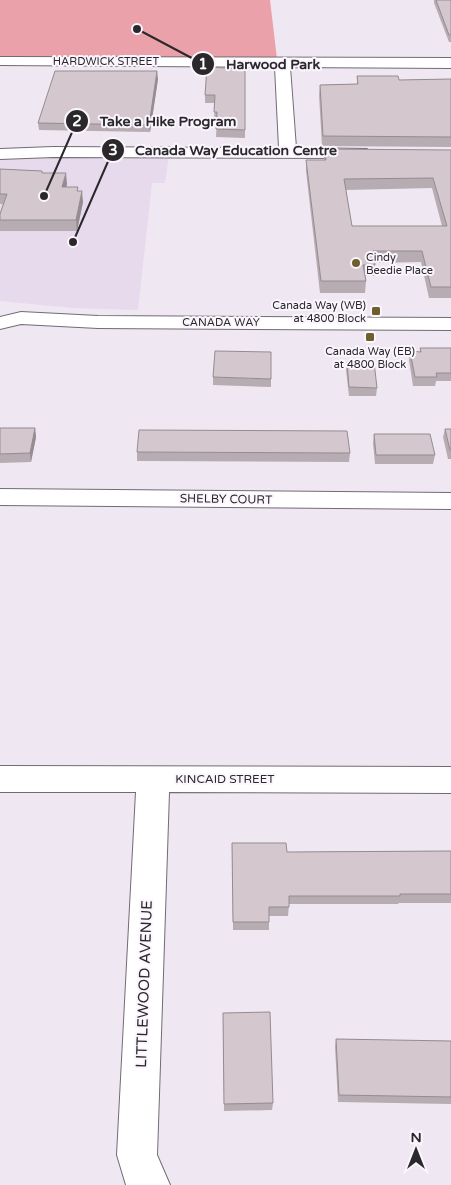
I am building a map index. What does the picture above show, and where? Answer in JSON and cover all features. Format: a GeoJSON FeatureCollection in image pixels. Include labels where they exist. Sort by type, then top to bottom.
{"type":"FeatureCollection","features":[{"type":"Feature","properties":{"kind":"street","name":"HARDWICK STREET"},"geometry":{"type":"LineString","coordinates":[[0,61],[451,63]]}},
{"type":"Feature","properties":{"kind":"street"},"geometry":{"type":"LineString","coordinates":[[282,62],[288,153]]}},
{"type":"Feature","properties":{"kind":"street"},"geometry":{"type":"LineString","coordinates":[[0,154],[53,152],[374,154]]}},
{"type":"Feature","properties":{"kind":"street","name":"CANADA WAY"},"geometry":{"type":"LineString","coordinates":[[0,307],[6,308],[21,318]]}},
{"type":"Feature","properties":{"kind":"street","name":"CANADA WAY"},"geometry":{"type":"LineString","coordinates":[[0,323],[21,318],[98,322],[451,324]]}},
{"type":"Feature","properties":{"kind":"street","name":"SHELBY COURT"},"geometry":{"type":"LineString","coordinates":[[0,497],[451,501]]}},
{"type":"Feature","properties":{"kind":"street","name":"KINCAID STREET"},"geometry":{"type":"LineString","coordinates":[[0,779],[451,780]]}},
{"type":"Feature","properties":{"kind":"street","name":"LITTLEWOOD AVENUE"},"geometry":{"type":"LineString","coordinates":[[149,1185],[141,1172],[137,1155],[153,780]]}},
{"type":"Feature","properties":{"kind":"shaded area"},"geometry":{"type":"Polygon","coordinates":[[[0,0],[270,0],[277,59],[0,59],[0,0]]]}},
{"type":"Feature","properties":{"kind":"shaded area"},"geometry":{"type":"Polygon","coordinates":[[[169,156],[165,183],[152,183],[138,310],[72,308],[0,301],[0,158],[169,156]]]}},
{"type":"Feature","properties":{"kind":"building"},"geometry":{"type":"Polygon","coordinates":[[[436,0],[451,0],[451,35],[449,35],[436,0]]]}},
{"type":"Feature","properties":{"kind":"building"},"geometry":{"type":"Polygon","coordinates":[[[207,67],[245,69],[245,130],[216,129],[215,95],[205,95],[207,67]]]}},
{"type":"Feature","properties":{"kind":"building"},"geometry":{"type":"Polygon","coordinates":[[[55,71],[157,71],[149,125],[38,123],[55,71]]]}},
{"type":"Feature","properties":{"kind":"building"},"geometry":{"type":"Polygon","coordinates":[[[357,76],[398,76],[399,80],[451,79],[451,137],[323,136],[320,85],[358,84],[357,76]]]}},
{"type":"Feature","properties":{"kind":"building"},"geometry":{"type":"Polygon","coordinates":[[[324,149],[451,150],[451,287],[431,287],[422,251],[373,251],[375,265],[363,265],[366,281],[321,281],[306,160],[326,160],[324,149]],[[433,178],[344,179],[352,226],[447,226],[433,178]]]}},
{"type":"Feature","properties":{"kind":"building"},"geometry":{"type":"Polygon","coordinates":[[[0,169],[66,173],[62,187],[78,187],[77,191],[82,191],[76,220],[0,220],[0,214],[7,194],[0,194],[0,169]]]}},
{"type":"Feature","properties":{"kind":"building"},"geometry":{"type":"Polygon","coordinates":[[[420,348],[451,348],[451,373],[436,373],[437,377],[415,377],[410,351],[421,352],[420,348]]]}},
{"type":"Feature","properties":{"kind":"building"},"geometry":{"type":"Polygon","coordinates":[[[215,351],[271,352],[271,379],[213,377],[215,351]]]}},
{"type":"Feature","properties":{"kind":"building"},"geometry":{"type":"Polygon","coordinates":[[[347,362],[374,362],[377,388],[349,387],[347,362]]]}},
{"type":"Feature","properties":{"kind":"building"},"geometry":{"type":"Polygon","coordinates":[[[0,428],[35,428],[30,453],[0,454],[0,428]]]}},
{"type":"Feature","properties":{"kind":"building"},"geometry":{"type":"Polygon","coordinates":[[[445,429],[451,429],[451,450],[450,450],[445,429]]]}},
{"type":"Feature","properties":{"kind":"building"},"geometry":{"type":"Polygon","coordinates":[[[139,430],[347,431],[350,453],[137,452],[139,430]]]}},
{"type":"Feature","properties":{"kind":"building"},"geometry":{"type":"Polygon","coordinates":[[[374,434],[430,434],[435,455],[376,455],[374,434]]]}},
{"type":"Feature","properties":{"kind":"building"},"geometry":{"type":"Polygon","coordinates":[[[232,843],[286,843],[287,852],[451,851],[451,894],[289,896],[289,907],[269,907],[269,922],[233,922],[232,843]]]}},
{"type":"Feature","properties":{"kind":"building"},"geometry":{"type":"Polygon","coordinates":[[[270,1012],[273,1103],[224,1104],[223,1013],[270,1012]]]}},
{"type":"Feature","properties":{"kind":"building"},"geometry":{"type":"Polygon","coordinates":[[[336,1039],[451,1041],[451,1097],[339,1095],[336,1039]]]}},
{"type":"Feature","properties":{"kind":"place","name":"Harwood Park"},"geometry":{"type":"Point","coordinates":[137,29]}},
{"type":"Feature","properties":{"kind":"place","name":"Take a Hike Program"},"geometry":{"type":"Point","coordinates":[44,196]}},
{"type":"Feature","properties":{"kind":"place","name":"Canada Way Education Centre"},"geometry":{"type":"Point","coordinates":[73,242]}},
{"type":"Feature","properties":{"kind":"place","name":"Cindy Beedie Place"},"geometry":{"type":"Point","coordinates":[356,263]}},
{"type":"Feature","properties":{"kind":"place","name":"Canada Way (WB) at 4800 Block"},"geometry":{"type":"Point","coordinates":[376,311]}},
{"type":"Feature","properties":{"kind":"place","name":"Canada Way (EB) at 4800 Block"},"geometry":{"type":"Point","coordinates":[370,337]}}]}
